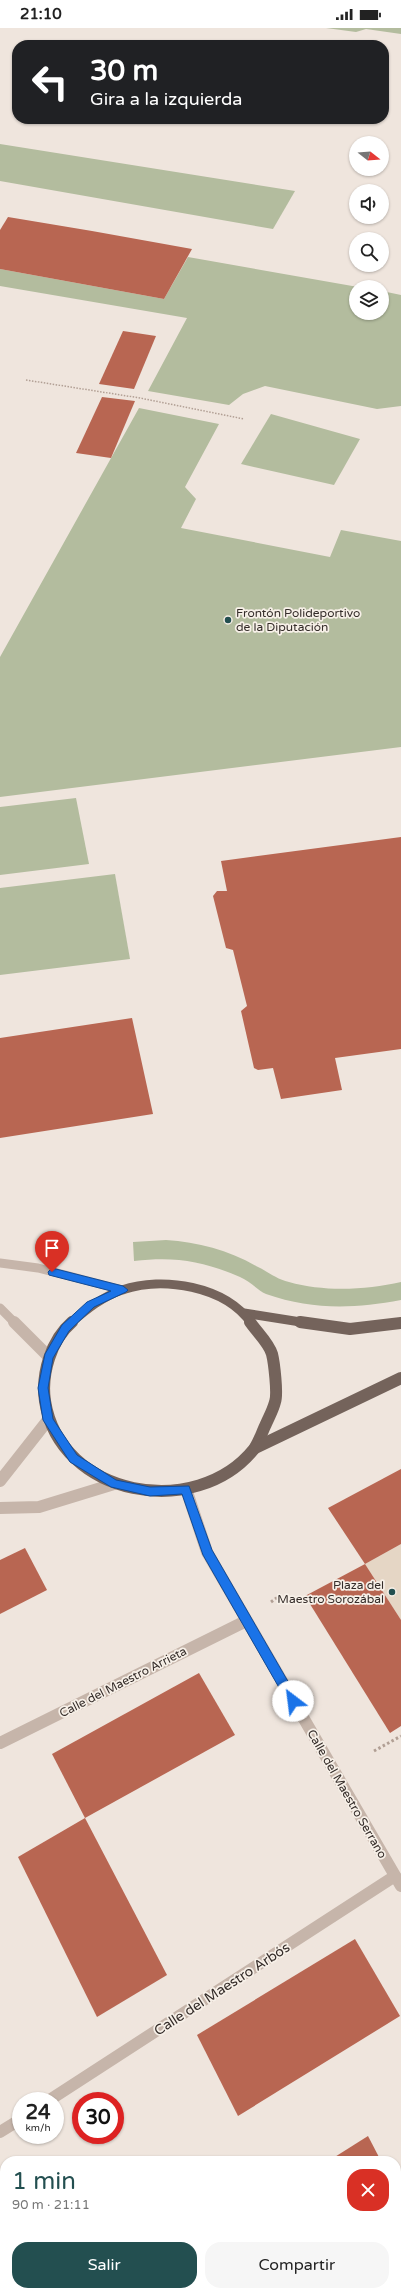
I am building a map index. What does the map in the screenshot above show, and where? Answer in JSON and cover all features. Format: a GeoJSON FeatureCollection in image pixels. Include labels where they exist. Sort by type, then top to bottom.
{"type":"FeatureCollection","features":[{"type":"Feature","properties":{"kind":"main road"},"geometry":{"type":"LineString","coordinates":[[255,1448],[276,1401],[272,1353],[244,1313],[218,1296],[187,1286],[155,1284],[123,1290],[91,1304],[65,1328],[48,1357],[43,1388],[48,1420],[73,1459],[114,1484],[150,1491],[186,1489],[213,1480],[237,1466],[255,1448],[401,1378]]}},
{"type":"Feature","properties":{"kind":"main road"},"geometry":{"type":"LineString","coordinates":[[244,1313],[350,1328],[401,1323]]}},
{"type":"Feature","properties":{"kind":"street"},"geometry":{"type":"LineString","coordinates":[[0,1263],[38,1268],[123,1290]]}},
{"type":"Feature","properties":{"kind":"street"},"geometry":{"type":"LineString","coordinates":[[0,1308],[48,1357]]}},
{"type":"Feature","properties":{"kind":"street"},"geometry":{"type":"LineString","coordinates":[[0,1481],[48,1420]]}},
{"type":"Feature","properties":{"kind":"street"},"geometry":{"type":"LineString","coordinates":[[0,1508],[39,1507],[114,1484]]}},
{"type":"Feature","properties":{"kind":"street","name":"Calle del Maestro Serrano"},"geometry":{"type":"LineString","coordinates":[[186,1489],[207,1552],[398,1881]]}},
{"type":"Feature","properties":{"kind":"street","name":"Calle del Maestro Arrieta"},"geometry":{"type":"LineString","coordinates":[[0,1743],[246,1621]]}},
{"type":"Feature","properties":{"kind":"street","name":"Calle del Maestro Arbós"},"geometry":{"type":"LineString","coordinates":[[62,2092],[398,1881]]}},
{"type":"Feature","properties":{"kind":"street"},"geometry":{"type":"LineString","coordinates":[[0,2132],[12,2125]]}},
{"type":"Feature","properties":{"kind":"path"},"geometry":{"type":"LineString","coordinates":[[26,380],[140,398],[244,419]]}},
{"type":"Feature","properties":{"kind":"path"},"geometry":{"type":"LineString","coordinates":[[374,1750],[401,1736]]}},
{"type":"Feature","properties":{"kind":"green space"},"geometry":{"type":"Polygon","coordinates":[[[326,28],[401,28],[401,34],[366,29],[356,32],[326,28]]]}},
{"type":"Feature","properties":{"kind":"green space"},"geometry":{"type":"Polygon","coordinates":[[[0,144],[295,191],[273,229],[0,181],[0,144]]]}},
{"type":"Feature","properties":{"kind":"green space"},"geometry":{"type":"Polygon","coordinates":[[[188,257],[349,285],[349,320],[389,320],[389,292],[401,295],[401,406],[377,409],[265,386],[243,394],[229,405],[148,391],[187,318],[0,286],[0,269],[164,299],[188,257]]]}},
{"type":"Feature","properties":{"kind":"green space"},"geometry":{"type":"Polygon","coordinates":[[[139,408],[219,424],[185,487],[196,499],[181,528],[330,557],[341,530],[401,541],[401,747],[0,797],[0,657],[139,408]]]}},
{"type":"Feature","properties":{"kind":"green space"},"geometry":{"type":"Polygon","coordinates":[[[271,414],[360,439],[334,485],[241,464],[271,414]]]}},
{"type":"Feature","properties":{"kind":"green space"},"geometry":{"type":"Polygon","coordinates":[[[76,798],[89,864],[0,875],[0,807],[76,798]]]}},
{"type":"Feature","properties":{"kind":"green space"},"geometry":{"type":"Polygon","coordinates":[[[115,874],[130,959],[0,975],[0,888],[115,874]]]}},
{"type":"Feature","properties":{"kind":"green space"},"geometry":{"type":"Polygon","coordinates":[[[166,1240],[201,1245],[224,1251],[245,1260],[280,1279],[302,1285],[331,1289],[345,1289],[374,1287],[401,1282],[401,1300],[349,1306],[300,1303],[266,1294],[240,1277],[214,1267],[188,1261],[163,1259],[134,1261],[133,1242],[166,1240]]]}},
{"type":"Feature","properties":{"kind":"shaded area","name":"Plaza del Maestro Sorozábal"},"geometry":{"type":"Polygon","coordinates":[[[401,1544],[401,1620],[365,1564],[401,1544]]]}},
{"type":"Feature","properties":{"kind":"building"},"geometry":{"type":"Polygon","coordinates":[[[8,217],[192,249],[164,299],[0,269],[0,230],[8,217]]]}},
{"type":"Feature","properties":{"kind":"building"},"geometry":{"type":"Polygon","coordinates":[[[123,331],[156,336],[134,389],[99,384],[123,331]]]}},
{"type":"Feature","properties":{"kind":"building"},"geometry":{"type":"Polygon","coordinates":[[[102,397],[135,401],[111,458],[76,453],[102,397]]]}},
{"type":"Feature","properties":{"kind":"building"},"geometry":{"type":"Polygon","coordinates":[[[401,837],[401,1049],[335,1058],[342,1090],[281,1099],[273,1068],[258,1070],[254,1068],[241,1011],[247,1006],[233,950],[226,948],[213,896],[217,891],[227,891],[221,861],[401,837]]]}},
{"type":"Feature","properties":{"kind":"building"},"geometry":{"type":"Polygon","coordinates":[[[132,1018],[153,1114],[0,1138],[0,1038],[132,1018]]]}},
{"type":"Feature","properties":{"kind":"building"},"geometry":{"type":"Polygon","coordinates":[[[401,1469],[401,1544],[365,1564],[328,1508],[401,1469]]]}},
{"type":"Feature","properties":{"kind":"building"},"geometry":{"type":"Polygon","coordinates":[[[25,1548],[47,1590],[0,1614],[0,1560],[25,1548]]]}},
{"type":"Feature","properties":{"kind":"building"},"geometry":{"type":"Polygon","coordinates":[[[365,1564],[401,1620],[401,1726],[390,1733],[305,1596],[365,1564]]]}},
{"type":"Feature","properties":{"kind":"building"},"geometry":{"type":"Polygon","coordinates":[[[199,1673],[235,1735],[85,1818],[52,1754],[199,1673]]]}},
{"type":"Feature","properties":{"kind":"building"},"geometry":{"type":"Polygon","coordinates":[[[85,1818],[167,1975],[97,2017],[18,1857],[85,1818]]]}},
{"type":"Feature","properties":{"kind":"building"},"geometry":{"type":"Polygon","coordinates":[[[355,1939],[400,2016],[238,2116],[197,2035],[355,1939]]]}},
{"type":"Feature","properties":{"kind":"building"},"geometry":{"type":"Polygon","coordinates":[[[368,2136],[378,2156],[336,2156],[368,2136]]]}},
{"type":"Feature","properties":{"kind":"place","name":"Frontón Polideportivo de la Diputación"},"geometry":{"type":"Point","coordinates":[228,620]}},
{"type":"Feature","properties":{"kind":"place","name":"Plaza del Maestro Sorozábal"},"geometry":{"type":"Point","coordinates":[392,1592]}},
{"type":"Feature","properties":{"kind":"route"},"geometry":{"type":"LineString","coordinates":[[52,1272],[123,1290],[91,1304],[65,1328],[48,1357],[43,1388],[48,1420],[73,1459],[114,1484],[150,1491],[186,1489],[207,1552],[293,1701]]}}]}
